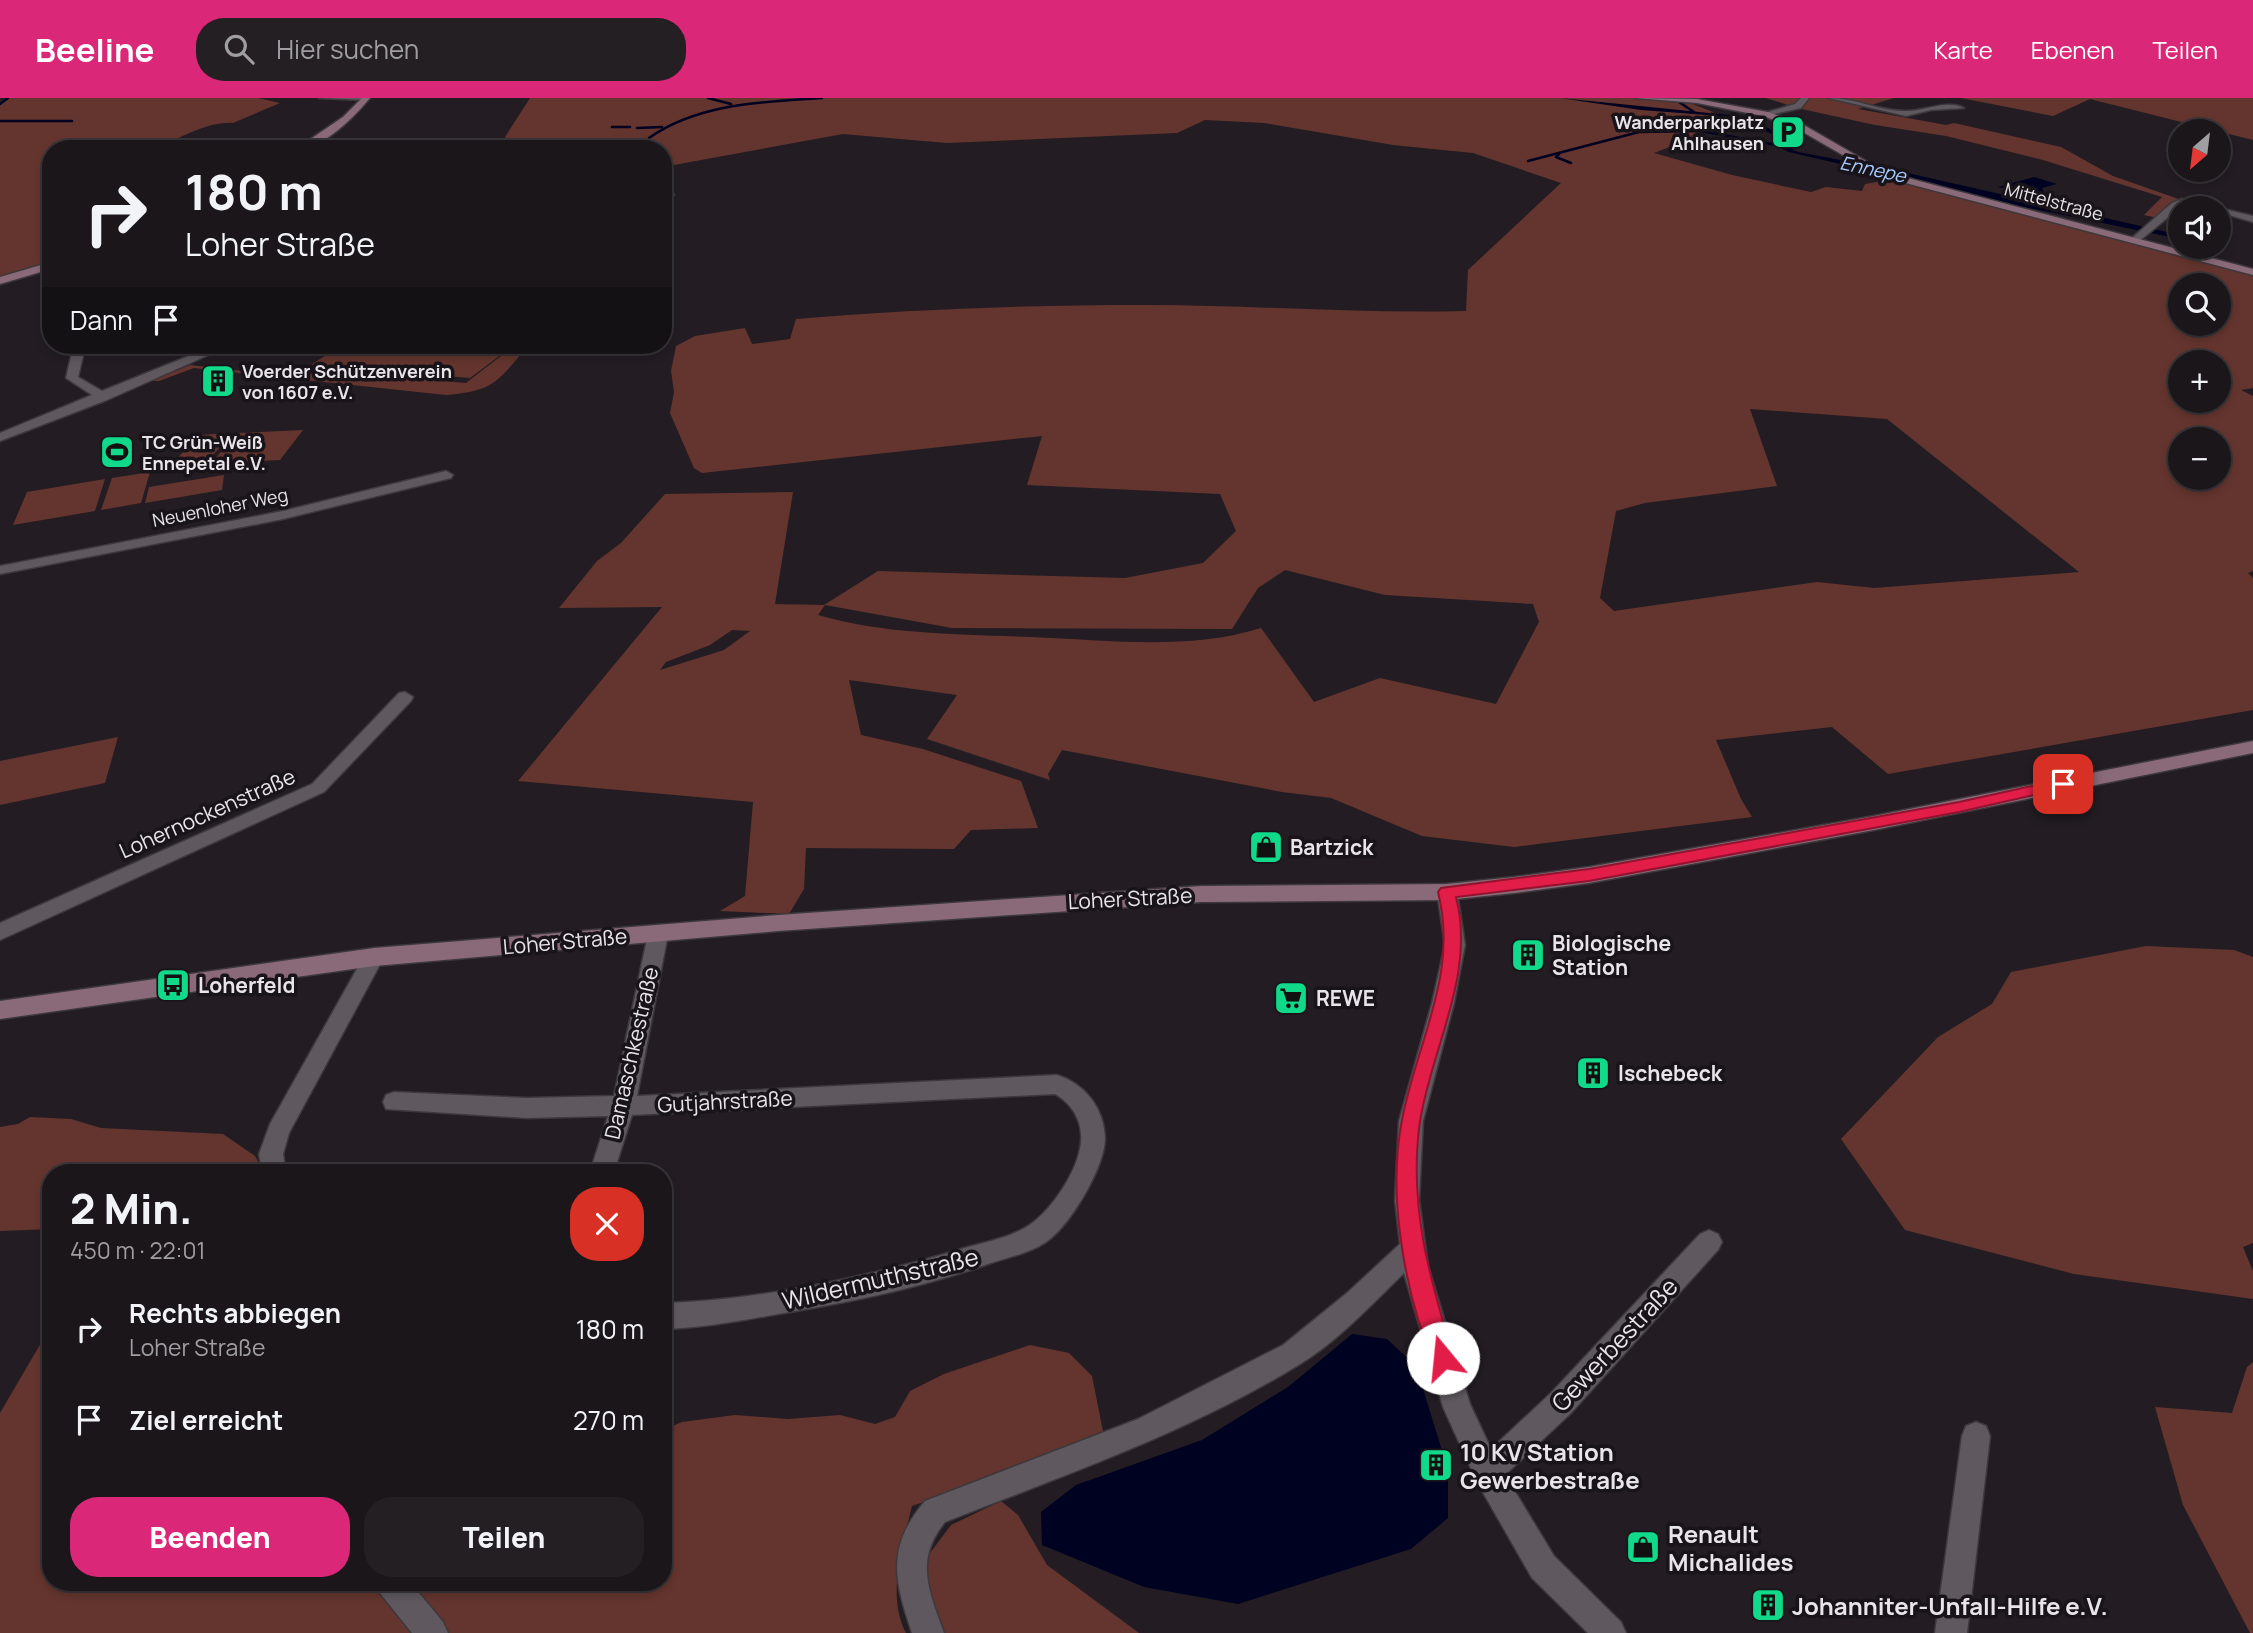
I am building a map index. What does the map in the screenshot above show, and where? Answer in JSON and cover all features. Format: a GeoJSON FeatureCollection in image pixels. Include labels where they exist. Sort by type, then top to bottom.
{"type":"FeatureCollection","features":[{"type":"Feature","properties":{"kind":"main road"},"geometry":{"type":"LineString","coordinates":[[313,140],[346,119],[365,98]]}},
{"type":"Feature","properties":{"kind":"main road","name":"Mittelstraße"},"geometry":{"type":"LineString","coordinates":[[1639,98],[1683,100],[1765,114],[1799,127],[1872,171],[2253,272]]}},
{"type":"Feature","properties":{"kind":"main road"},"geometry":{"type":"LineString","coordinates":[[0,281],[42,268]]}},
{"type":"Feature","properties":{"kind":"main road","name":"Loher Straße"},"geometry":{"type":"LineString","coordinates":[[0,1010],[374,957],[1014,905],[1174,896],[1447,892],[1600,873],[1959,807],[2112,773],[2253,747]]}},
{"type":"Feature","properties":{"kind":"street"},"geometry":{"type":"LineString","coordinates":[[323,98],[365,98]]}},
{"type":"Feature","properties":{"kind":"street"},"geometry":{"type":"LineString","coordinates":[[1765,114],[1798,106],[1805,98]]}},
{"type":"Feature","properties":{"kind":"street"},"geometry":{"type":"LineString","coordinates":[[1833,98],[1906,114],[1936,108],[1960,108]]}},
{"type":"Feature","properties":{"kind":"street"},"geometry":{"type":"LineString","coordinates":[[2135,240],[2168,211]]}},
{"type":"Feature","properties":{"kind":"street"},"geometry":{"type":"LineString","coordinates":[[2231,213],[2253,219]]}},
{"type":"Feature","properties":{"kind":"street"},"geometry":{"type":"LineString","coordinates":[[76,354],[72,378],[103,397]]}},
{"type":"Feature","properties":{"kind":"street"},"geometry":{"type":"LineString","coordinates":[[0,437],[204,354]]}},
{"type":"Feature","properties":{"kind":"street","name":"Neuenloher Weg"},"geometry":{"type":"LineString","coordinates":[[0,570],[283,515],[446,475]]}},
{"type":"Feature","properties":{"kind":"street","name":"Lohernockenstraße"},"geometry":{"type":"LineString","coordinates":[[0,932],[318,788],[405,697]]}},
{"type":"Feature","properties":{"kind":"street"},"geometry":{"type":"LineString","coordinates":[[1447,892],[1453,917],[1455,945],[1443,1003],[1411,1121],[1407,1200],[1412,1249],[1457,1406],[1487,1472],[1544,1567],[1610,1633]]}},
{"type":"Feature","properties":{"kind":"street","name":"Damaschkestraße"},"geometry":{"type":"LineString","coordinates":[[605,1164],[623,1106],[658,934]]}},
{"type":"Feature","properties":{"kind":"street"},"geometry":{"type":"LineString","coordinates":[[273,1164],[271,1154],[278,1131],[374,957]]}},
{"type":"Feature","properties":{"kind":"street","name":"Gutjahrstraße"},"geometry":{"type":"LineString","coordinates":[[394,1102],[527,1108],[623,1106],[1057,1084]]}},
{"type":"Feature","properties":{"kind":"street","name":"Wildermuthstraße"},"geometry":{"type":"LineString","coordinates":[[672,1316],[699,1316],[848,1290],[954,1265],[1038,1233],[1064,1203],[1090,1162],[1094,1141],[1084,1103],[1073,1091],[1057,1084]]}},
{"type":"Feature","properties":{"kind":"street","name":"Gewerbestraße"},"geometry":{"type":"LineString","coordinates":[[1487,1472],[1561,1403],[1709,1242]]}},
{"type":"Feature","properties":{"kind":"street"},"geometry":{"type":"LineString","coordinates":[[928,1633],[909,1569],[921,1525],[935,1511],[1145,1430],[1292,1354],[1356,1302],[1412,1249]]}},
{"type":"Feature","properties":{"kind":"street"},"geometry":{"type":"LineString","coordinates":[[1951,1633],[1976,1436]]}},
{"type":"Feature","properties":{"kind":"street"},"geometry":{"type":"LineString","coordinates":[[398,1591],[432,1633]]}},
{"type":"Feature","properties":{"kind":"shaded area"},"geometry":{"type":"Polygon","coordinates":[[[8,98],[258,98],[280,103],[233,123],[214,125],[175,140],[42,140],[42,268],[0,280],[0,102],[8,98]]]}},
{"type":"Feature","properties":{"kind":"shaded area"},"geometry":{"type":"Polygon","coordinates":[[[530,98],[1677,98],[1726,117],[1716,124],[1689,126],[1698,136],[1654,153],[1732,175],[1811,192],[1826,187],[1862,191],[1865,184],[1890,180],[2168,252],[2168,259],[2195,259],[2253,274],[2253,388],[2241,390],[2253,396],[2253,571],[2248,573],[2253,578],[2253,710],[1888,774],[1832,727],[1716,740],[1741,799],[1752,817],[1514,847],[1422,836],[1331,798],[1282,792],[1062,750],[1048,774],[1050,780],[927,739],[957,695],[849,680],[861,735],[923,749],[1021,781],[1038,828],[971,830],[954,849],[806,848],[804,889],[789,914],[720,911],[745,896],[753,802],[518,781],[662,607],[559,608],[597,561],[621,543],[665,494],[793,492],[775,604],[824,605],[878,571],[1125,578],[1203,563],[1236,531],[1220,494],[1027,485],[1042,436],[702,473],[694,468],[670,413],[674,392],[671,371],[676,346],[695,336],[745,328],[752,344],[790,339],[796,319],[927,310],[1147,305],[1466,311],[1468,270],[1561,183],[1473,153],[1393,145],[1264,123],[1205,120],[1177,133],[947,143],[843,134],[672,165],[672,140],[509,140],[505,137],[530,98]],[[1750,409],[1777,486],[1645,503],[1616,511],[1600,598],[1614,611],[1817,582],[1874,588],[2079,572],[1887,419],[1750,409]],[[1285,570],[1258,588],[1232,629],[952,628],[825,605],[818,615],[897,630],[1118,642],[1205,640],[1261,628],[1314,702],[1380,678],[1496,704],[1539,622],[1533,604],[1385,595],[1285,570]],[[732,630],[710,645],[666,662],[660,670],[724,650],[750,631],[732,630]]]}},
{"type":"Feature","properties":{"kind":"shaded area"},"geometry":{"type":"Polygon","coordinates":[[[1766,98],[1894,98],[1858,109],[1946,125],[1954,123],[2061,147],[2113,176],[2170,196],[2168,208],[2158,218],[2144,215],[2162,197],[2043,160],[1946,136],[1875,125],[1797,108],[1766,98]]]}},
{"type":"Feature","properties":{"kind":"shaded area"},"geometry":{"type":"Polygon","coordinates":[[[1961,98],[2253,98],[2253,140],[2231,134],[2231,119],[2170,119],[2090,99],[2053,116],[1961,98]]]}},
{"type":"Feature","properties":{"kind":"shaded area"},"geometry":{"type":"Polygon","coordinates":[[[328,354],[502,354],[470,378],[311,365],[328,354]]]}},
{"type":"Feature","properties":{"kind":"shaded area"},"geometry":{"type":"Polygon","coordinates":[[[503,354],[521,354],[495,382],[486,387],[446,395],[194,368],[152,381],[190,365],[269,374],[280,367],[466,383],[503,354]]]}},
{"type":"Feature","properties":{"kind":"shaded area"},"geometry":{"type":"Polygon","coordinates":[[[303,430],[280,460],[211,463],[238,433],[303,430]]]}},
{"type":"Feature","properties":{"kind":"shaded area"},"geometry":{"type":"Polygon","coordinates":[[[232,433],[206,463],[171,465],[199,435],[232,433]]]}},
{"type":"Feature","properties":{"kind":"shaded area"},"geometry":{"type":"Polygon","coordinates":[[[150,472],[141,503],[101,510],[112,478],[150,472]]]}},
{"type":"Feature","properties":{"kind":"shaded area"},"geometry":{"type":"Polygon","coordinates":[[[224,475],[222,490],[145,503],[149,487],[224,475]]]}},
{"type":"Feature","properties":{"kind":"shaded area"},"geometry":{"type":"Polygon","coordinates":[[[105,479],[95,511],[13,525],[27,492],[105,479]]]}},
{"type":"Feature","properties":{"kind":"shaded area"},"geometry":{"type":"Polygon","coordinates":[[[118,737],[105,783],[0,805],[0,761],[118,737]]]}},
{"type":"Feature","properties":{"kind":"shaded area"},"geometry":{"type":"Polygon","coordinates":[[[2146,946],[2234,950],[2253,957],[2253,1243],[2243,1247],[2253,1271],[2253,1299],[2074,1274],[1905,1230],[1841,1139],[1938,1037],[1992,1004],[2011,972],[2146,946]]]}},
{"type":"Feature","properties":{"kind":"shaded area"},"geometry":{"type":"Polygon","coordinates":[[[30,1117],[71,1119],[101,1128],[223,1134],[255,1156],[260,1164],[42,1164],[42,1229],[0,1231],[0,1127],[18,1124],[30,1117]]]}},
{"type":"Feature","properties":{"kind":"shaded area"},"geometry":{"type":"Polygon","coordinates":[[[42,1341],[42,1591],[672,1591],[672,1426],[682,1422],[735,1415],[788,1419],[840,1415],[875,1424],[895,1417],[910,1391],[944,1374],[1030,1345],[1069,1353],[1092,1376],[1104,1436],[1066,1454],[912,1506],[901,1553],[897,1586],[900,1618],[906,1633],[0,1633],[0,1413],[42,1341]]]}},
{"type":"Feature","properties":{"kind":"shaded area"},"geometry":{"type":"Polygon","coordinates":[[[2253,1362],[2253,1633],[2250,1633],[2183,1505],[2155,1407],[2232,1413],[2247,1367],[2253,1362]]]}},
{"type":"Feature","properties":{"kind":"shaded area"},"geometry":{"type":"Polygon","coordinates":[[[1001,1501],[1018,1515],[1047,1565],[1139,1633],[938,1633],[933,1622],[924,1561],[951,1525],[1001,1501]]]}},
{"type":"Feature","properties":{"kind":"water","name":"Ennepe"},"geometry":{"type":"Polygon","coordinates":[[[1560,98],[1739,116],[1772,130],[1798,152],[1899,171],[2168,232],[2168,237],[2015,205],[1789,152],[1778,147],[1772,134],[1733,117],[1641,110],[1560,98]]]}},
{"type":"Feature","properties":{"kind":"water"},"geometry":{"type":"Polygon","coordinates":[[[2034,177],[2057,184],[2042,188],[2047,198],[1998,187],[2034,177]]]}},
{"type":"Feature","properties":{"kind":"water"},"geometry":{"type":"Polygon","coordinates":[[[1352,1334],[1387,1339],[1416,1366],[1448,1470],[1448,1518],[1411,1549],[1238,1604],[1144,1587],[1042,1545],[1041,1512],[1076,1485],[1202,1440],[1288,1387],[1352,1334]]]}},
{"type":"Feature","properties":{"kind":"waterway"},"geometry":{"type":"LineString","coordinates":[[0,104],[8,98]]}},
{"type":"Feature","properties":{"kind":"waterway"},"geometry":{"type":"LineString","coordinates":[[708,98],[731,104]]}},
{"type":"Feature","properties":{"kind":"waterway"},"geometry":{"type":"LineString","coordinates":[[649,138],[668,126],[710,111],[755,103],[822,98]]}},
{"type":"Feature","properties":{"kind":"waterway"},"geometry":{"type":"LineString","coordinates":[[1673,98],[1694,112]]}},
{"type":"Feature","properties":{"kind":"waterway"},"geometry":{"type":"LineString","coordinates":[[0,121],[72,121]]}},
{"type":"Feature","properties":{"kind":"waterway"},"geometry":{"type":"LineString","coordinates":[[612,127],[630,127]]}},
{"type":"Feature","properties":{"kind":"waterway"},"geometry":{"type":"LineString","coordinates":[[637,128],[662,127]]}},
{"type":"Feature","properties":{"kind":"waterway"},"geometry":{"type":"LineString","coordinates":[[1528,161],[1639,132],[1694,131]]}},
{"type":"Feature","properties":{"kind":"waterway"},"geometry":{"type":"LineString","coordinates":[[1701,131],[1782,146]]}},
{"type":"Feature","properties":{"kind":"waterway"},"geometry":{"type":"LineString","coordinates":[[1559,154],[1556,157],[1571,163]]}},
{"type":"Feature","properties":{"kind":"place","name":"Wanderparkplatz Ahlhausen"},"geometry":{"type":"Point","coordinates":[1788,132]}},
{"type":"Feature","properties":{"kind":"place","name":"Voerder Schützenverein von 1607 e.V."},"geometry":{"type":"Point","coordinates":[218,381]}},
{"type":"Feature","properties":{"kind":"place","name":"TC Grün-Weiß Ennepetal e.V."},"geometry":{"type":"Point","coordinates":[117,452]}},
{"type":"Feature","properties":{"kind":"place","name":"Bartzick"},"geometry":{"type":"Point","coordinates":[1266,847]}},
{"type":"Feature","properties":{"kind":"place","name":"Biologische Station"},"geometry":{"type":"Point","coordinates":[1528,955]}},
{"type":"Feature","properties":{"kind":"place","name":"Loherfeld"},"geometry":{"type":"Point","coordinates":[173,985]}},
{"type":"Feature","properties":{"kind":"place","name":"REWE"},"geometry":{"type":"Point","coordinates":[1291,998]}},
{"type":"Feature","properties":{"kind":"place","name":"Ischebeck"},"geometry":{"type":"Point","coordinates":[1593,1073]}},
{"type":"Feature","properties":{"kind":"place","name":"10 KV Station Gewerbestraße"},"geometry":{"type":"Point","coordinates":[1436,1465]}},
{"type":"Feature","properties":{"kind":"place","name":"Renault Michalides"},"geometry":{"type":"Point","coordinates":[1643,1547]}},
{"type":"Feature","properties":{"kind":"place","name":"Johanniter-Unfall-Hilfe e.V."},"geometry":{"type":"Point","coordinates":[1768,1605]}},
{"type":"Feature","properties":{"kind":"route"},"geometry":{"type":"LineString","coordinates":[[1443,1358],[1415,1266],[1407,1200],[1411,1121],[1443,1003],[1455,945],[1453,917],[1447,892],[1589,875],[1959,807],[2063,784]]}}]}
